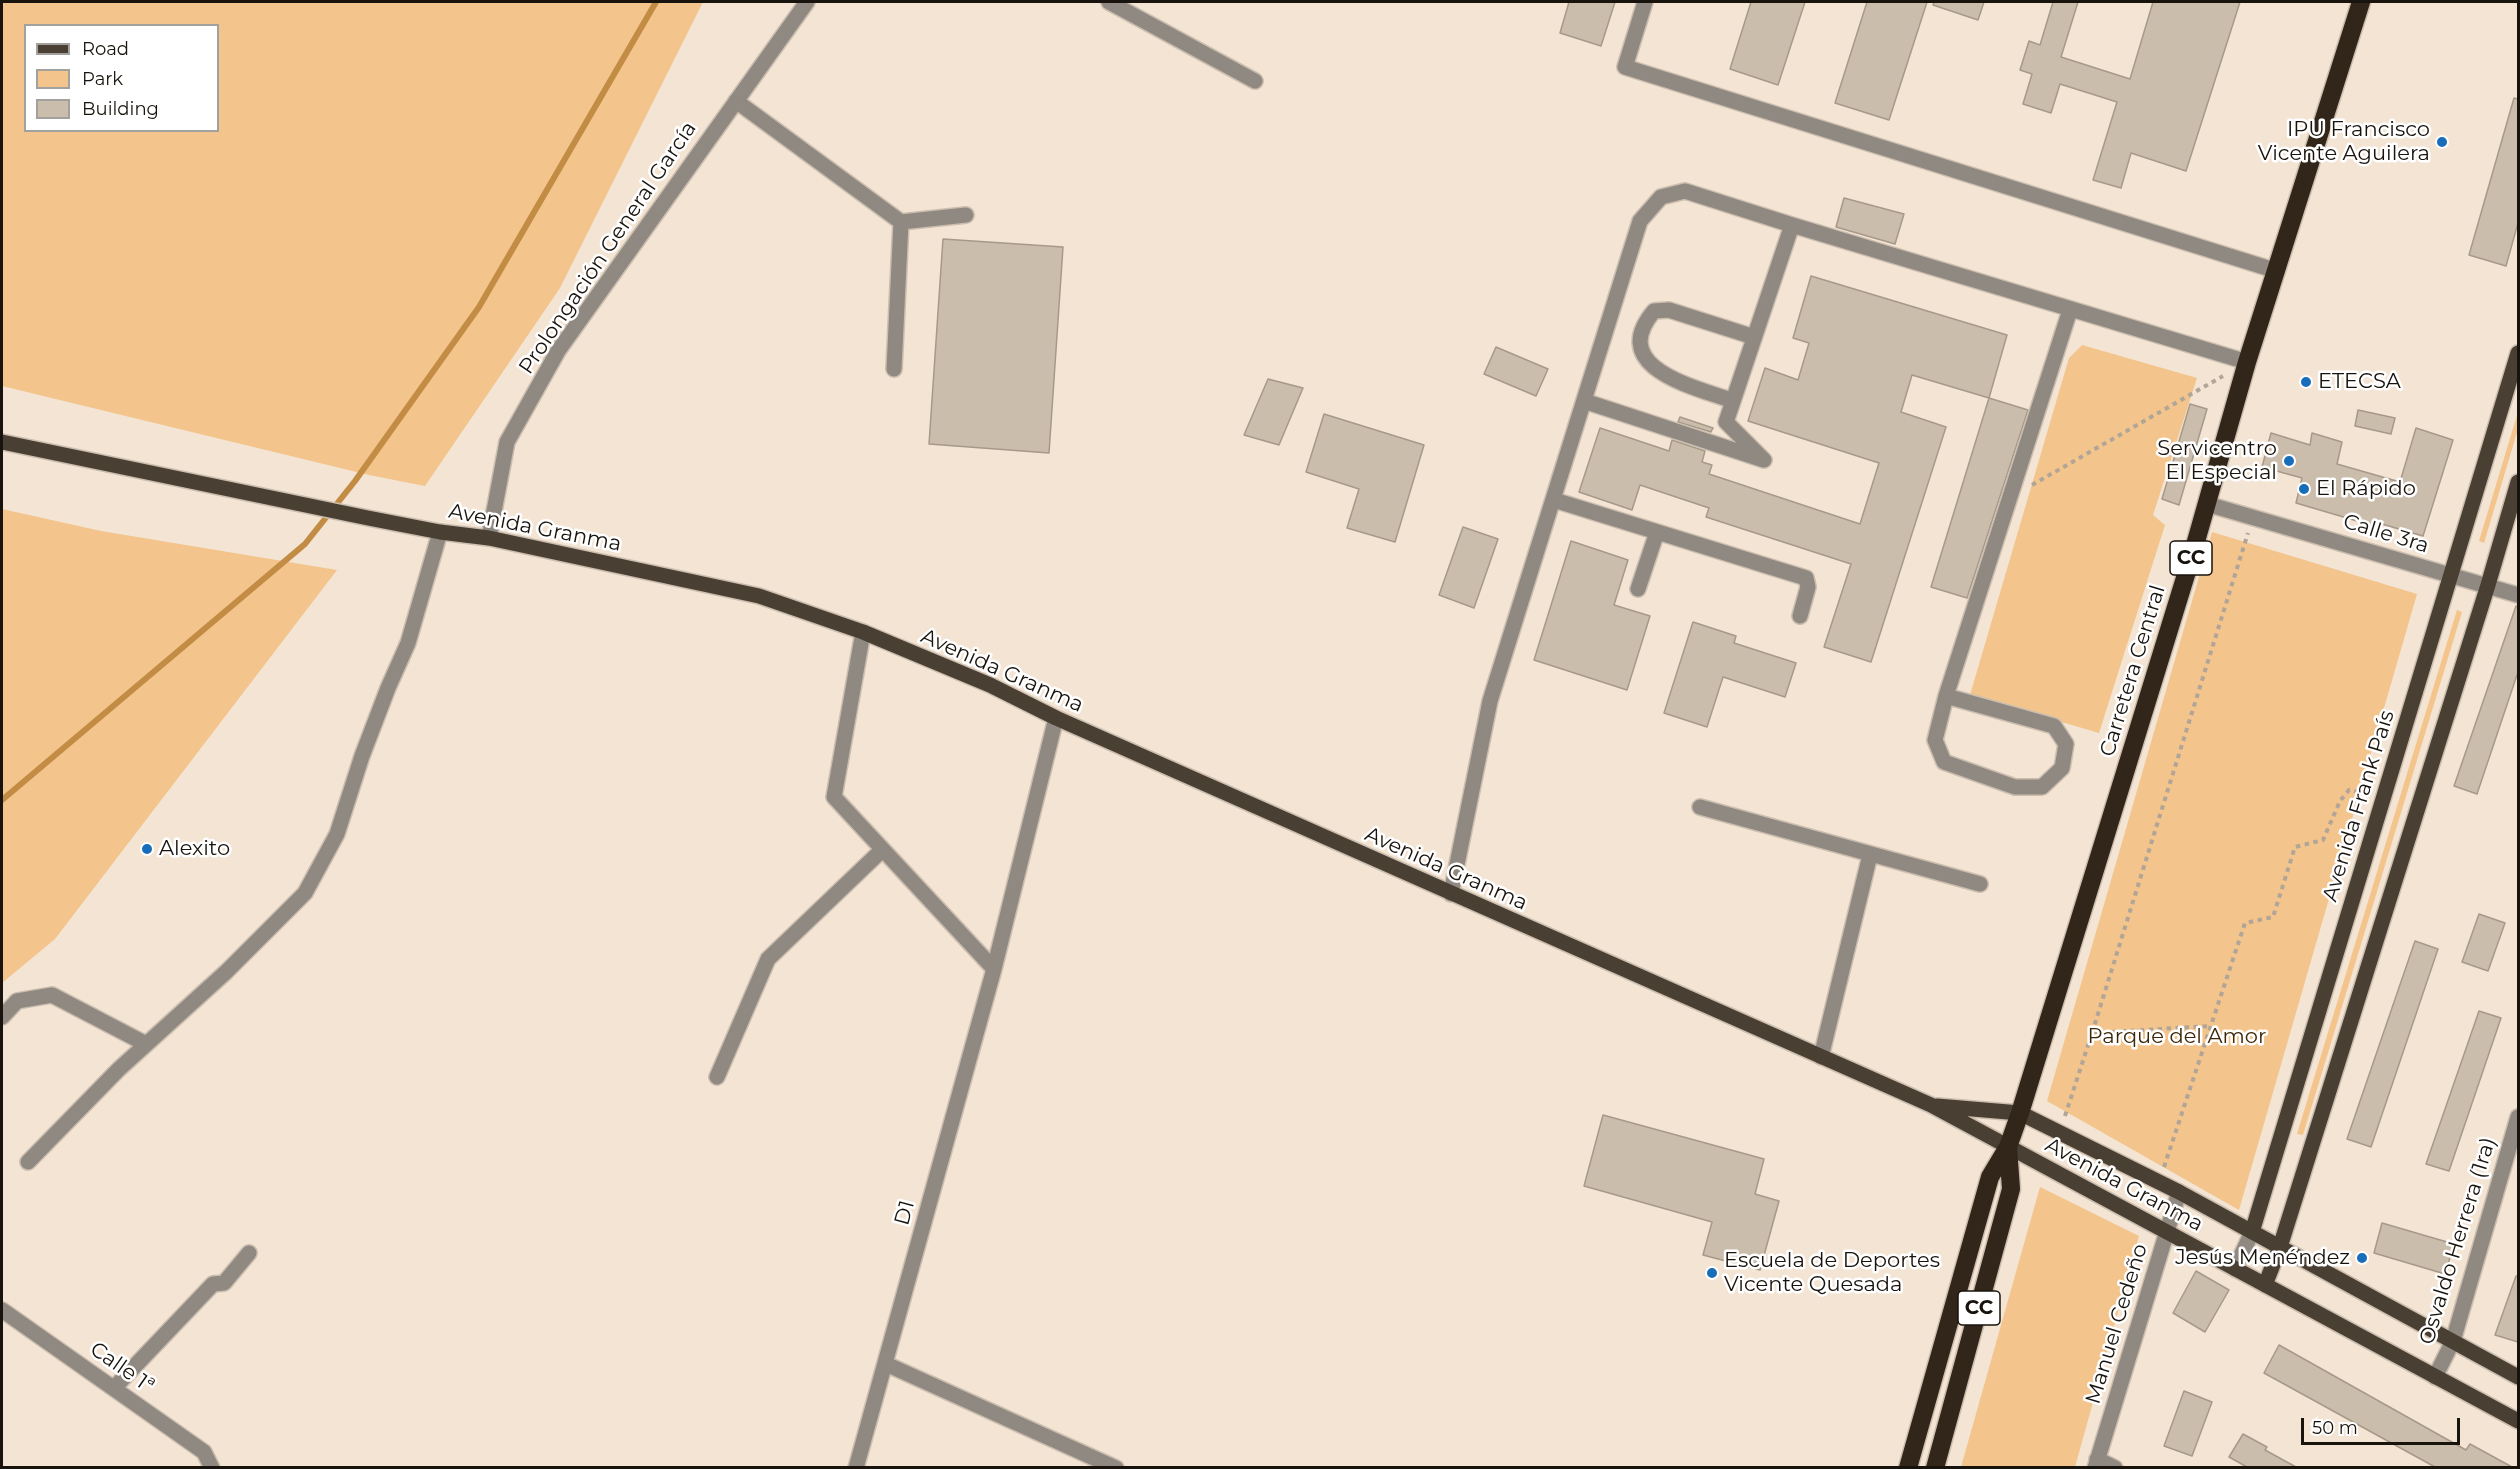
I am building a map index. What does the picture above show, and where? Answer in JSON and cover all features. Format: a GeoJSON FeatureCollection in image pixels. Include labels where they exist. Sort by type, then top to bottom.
{"type":"FeatureCollection","features":[{"type":"Feature","properties":{"kind":"highway","name":"Carretera Central"},"geometry":{"type":"LineString","coordinates":[[1908,1467],[1989,1177],[2008,1147],[2019,1113],[2206,504],[2247,362],[2361,2]]}},
{"type":"Feature","properties":{"kind":"highway","name":"Carretera Central"},"geometry":{"type":"LineString","coordinates":[[1935,1467],[2011,1189],[2008,1147]]}},
{"type":"Feature","properties":{"kind":"main road","name":"Avenida Frank País"},"geometry":{"type":"LineString","coordinates":[[2252,1232],[2518,353]]}},
{"type":"Feature","properties":{"kind":"main road","name":"Avenida Granma"},"geometry":{"type":"LineString","coordinates":[[2,442],[368,518],[440,532],[489,538],[759,596],[863,632],[990,685],[1056,718],[1932,1106],[2518,1421]]}},
{"type":"Feature","properties":{"kind":"main road"},"geometry":{"type":"LineString","coordinates":[[2265,1285],[2280,1247],[2488,585],[2518,482]]}},
{"type":"Feature","properties":{"kind":"main road","name":"Avenida Granma"},"geometry":{"type":"LineString","coordinates":[[1932,1106],[2019,1113],[2179,1192],[2518,1377]]}},
{"type":"Feature","properties":{"kind":"street","name":"Prolongación General García"},"geometry":{"type":"LineString","coordinates":[[489,538],[507,442],[558,351],[807,2]]}},
{"type":"Feature","properties":{"kind":"street"},"geometry":{"type":"LineString","coordinates":[[1109,2],[1255,81]]}},
{"type":"Feature","properties":{"kind":"street"},"geometry":{"type":"LineString","coordinates":[[1645,2],[1625,67],[2277,271]]}},
{"type":"Feature","properties":{"kind":"street"},"geometry":{"type":"LineString","coordinates":[[736,101],[901,222],[966,214]]}},
{"type":"Feature","properties":{"kind":"street"},"geometry":{"type":"LineString","coordinates":[[1450,894],[1490,701],[1640,221],[1661,197],[1685,191],[2247,362]]}},
{"type":"Feature","properties":{"kind":"street"},"geometry":{"type":"LineString","coordinates":[[894,369],[901,222]]}},
{"type":"Feature","properties":{"kind":"street"},"geometry":{"type":"LineString","coordinates":[[1584,401],[1764,460],[1726,422],[1792,225]]}},
{"type":"Feature","properties":{"kind":"street"},"geometry":{"type":"LineString","coordinates":[[1733,401],[1669,378],[1656,370],[1645,359],[1640,339],[1643,324],[1654,311],[1669,310],[1754,338]]}},
{"type":"Feature","properties":{"kind":"street"},"geometry":{"type":"LineString","coordinates":[[1946,696],[2054,726],[2066,744],[2062,768],[2042,787],[2015,787],[1944,762],[1935,740],[1946,696],[2070,310]]}},
{"type":"Feature","properties":{"kind":"street"},"geometry":{"type":"LineString","coordinates":[[1554,500],[1806,578],[1808,586],[1800,616]]}},
{"type":"Feature","properties":{"kind":"street","name":"Calle 3ra"},"geometry":{"type":"LineString","coordinates":[[2206,504],[2518,595]]}},
{"type":"Feature","properties":{"kind":"street"},"geometry":{"type":"LineString","coordinates":[[28,1162],[119,1069],[226,972],[305,893],[337,834],[366,746],[408,643],[440,532]]}},
{"type":"Feature","properties":{"kind":"street"},"geometry":{"type":"LineString","coordinates":[[1638,590],[1656,532]]}},
{"type":"Feature","properties":{"kind":"street"},"geometry":{"type":"LineString","coordinates":[[863,632],[834,797],[994,969]]}},
{"type":"Feature","properties":{"kind":"street","name":"D1"},"geometry":{"type":"LineString","coordinates":[[856,1467],[994,969],[1056,718]]}},
{"type":"Feature","properties":{"kind":"street"},"geometry":{"type":"LineString","coordinates":[[1700,807],[1980,884]]}},
{"type":"Feature","properties":{"kind":"street"},"geometry":{"type":"LineString","coordinates":[[717,1077],[768,959],[882,850]]}},
{"type":"Feature","properties":{"kind":"street"},"geometry":{"type":"LineString","coordinates":[[1821,1057],[1869,855]]}},
{"type":"Feature","properties":{"kind":"street"},"geometry":{"type":"LineString","coordinates":[[2,1017],[17,1001],[52,995],[146,1044]]}},
{"type":"Feature","properties":{"kind":"street","name":"Osvaldo Herrera (1ra)"},"geometry":{"type":"LineString","coordinates":[[2435,1377],[2453,1341],[2518,1117]]}},
{"type":"Feature","properties":{"kind":"street","name":"Manuel Cedeño"},"geometry":{"type":"LineString","coordinates":[[2096,1463],[2179,1192]]}},
{"type":"Feature","properties":{"kind":"street","name":"Avenida Frank País"},"geometry":{"type":"LineString","coordinates":[[2235,1269],[2252,1232]]}},
{"type":"Feature","properties":{"kind":"street"},"geometry":{"type":"LineString","coordinates":[[114,1388],[213,1284],[224,1282],[249,1253]]}},
{"type":"Feature","properties":{"kind":"street","name":"Calle 1ª"},"geometry":{"type":"LineString","coordinates":[[2,1310],[204,1452],[212,1467]]}},
{"type":"Feature","properties":{"kind":"street"},"geometry":{"type":"LineString","coordinates":[[886,1364],[1116,1467]]}},
{"type":"Feature","properties":{"kind":"street"},"geometry":{"type":"LineString","coordinates":[[2096,1463],[2115,1467]]}},
{"type":"Feature","properties":{"kind":"path"},"geometry":{"type":"LineString","coordinates":[[2010,498],[2247,362]]}},
{"type":"Feature","properties":{"kind":"path"},"geometry":{"type":"LineString","coordinates":[[2059,1133],[2253,516]]}},
{"type":"Feature","properties":{"kind":"path"},"geometry":{"type":"LineString","coordinates":[[2159,1182],[2245,923],[2273,917],[2295,847],[2324,840],[2340,801],[2349,790],[2384,798]]}},
{"type":"Feature","properties":{"kind":"path"},"geometry":{"type":"LineString","coordinates":[[2092,1033],[2211,1026]]}},
{"type":"Feature","properties":{"kind":"green space"},"geometry":{"type":"Polygon","coordinates":[[[2,2],[703,2],[560,288],[425,486],[369,475],[2,386],[2,2]]]}},
{"type":"Feature","properties":{"kind":"green space"},"geometry":{"type":"Polygon","coordinates":[[[2082,345],[2197,378],[2153,515],[2165,525],[2099,733],[1970,695],[2069,358],[2082,345]]]}},
{"type":"Feature","properties":{"kind":"green space"},"geometry":{"type":"Polygon","coordinates":[[[2518,412],[2518,429],[2484,543],[2479,541],[2518,412]]]}},
{"type":"Feature","properties":{"kind":"green space"},"geometry":{"type":"Polygon","coordinates":[[[2,509],[101,531],[337,570],[55,939],[2,983],[2,509]]]}},
{"type":"Feature","properties":{"kind":"green space","name":"Parque del Amor"},"geometry":{"type":"Polygon","coordinates":[[[2212,532],[2417,594],[2239,1210],[2047,1101],[2212,532]]]}},
{"type":"Feature","properties":{"kind":"green space"},"geometry":{"type":"Polygon","coordinates":[[[2457,610],[2462,612],[2303,1135],[2297,1134],[2457,610]]]}},
{"type":"Feature","properties":{"kind":"green space"},"geometry":{"type":"Polygon","coordinates":[[[2040,1187],[2139,1236],[2075,1467],[1961,1467],[2040,1187]]]}},
{"type":"Feature","properties":{"kind":"building"},"geometry":{"type":"Polygon","coordinates":[[[1569,2],[1615,2],[1601,46],[1560,33],[1569,2]]]}},
{"type":"Feature","properties":{"kind":"building"},"geometry":{"type":"Polygon","coordinates":[[[1751,2],[1805,2],[1778,85],[1730,69],[1751,2]]]}},
{"type":"Feature","properties":{"kind":"building"},"geometry":{"type":"Polygon","coordinates":[[[1867,2],[1927,2],[1889,120],[1835,103],[1867,2]]]}},
{"type":"Feature","properties":{"kind":"building"},"geometry":{"type":"Polygon","coordinates":[[[1934,2],[1984,2],[1978,20],[1933,5],[1934,2]]]}},
{"type":"Feature","properties":{"kind":"building"},"geometry":{"type":"Polygon","coordinates":[[[2053,2],[2078,2],[2061,57],[2130,79],[2153,2],[2240,2],[2186,171],[2131,153],[2121,188],[2093,180],[2117,102],[2060,84],[2051,113],[2023,104],[2032,74],[2020,70],[2029,41],[2040,45],[2053,2]]]}},
{"type":"Feature","properties":{"kind":"building"},"geometry":{"type":"Polygon","coordinates":[[[2514,98],[2518,99],[2518,223],[2506,266],[2469,255],[2514,98]]]}},
{"type":"Feature","properties":{"kind":"building"},"geometry":{"type":"Polygon","coordinates":[[[1844,198],[1904,214],[1895,244],[1836,227],[1844,198]]]}},
{"type":"Feature","properties":{"kind":"building"},"geometry":{"type":"Polygon","coordinates":[[[943,239],[1063,247],[1049,453],[929,444],[943,239]]]}},
{"type":"Feature","properties":{"kind":"building"},"geometry":{"type":"Polygon","coordinates":[[[1811,276],[2007,335],[1989,398],[1912,375],[1901,412],[1946,427],[1871,662],[1824,647],[1851,564],[1706,517],[1709,508],[1640,485],[1632,510],[1579,492],[1600,428],[1669,451],[1672,440],[1705,451],[1702,462],[1712,465],[1709,474],[1860,524],[1879,463],[1748,421],[1765,368],[1798,380],[1809,343],[1793,338],[1811,276]]]}},
{"type":"Feature","properties":{"kind":"building"},"geometry":{"type":"Polygon","coordinates":[[[1496,347],[1548,369],[1536,396],[1484,374],[1496,347]]]}},
{"type":"Feature","properties":{"kind":"building"},"geometry":{"type":"Polygon","coordinates":[[[1268,379],[1303,388],[1279,445],[1244,435],[1268,379]]]}},
{"type":"Feature","properties":{"kind":"building"},"geometry":{"type":"Polygon","coordinates":[[[1989,398],[2028,410],[1967,598],[1931,587],[1989,398]]]}},
{"type":"Feature","properties":{"kind":"building"},"geometry":{"type":"Polygon","coordinates":[[[2190,404],[2207,409],[2179,505],[2162,499],[2190,404]]]}},
{"type":"Feature","properties":{"kind":"building"},"geometry":{"type":"Polygon","coordinates":[[[2358,410],[2395,418],[2391,434],[2355,426],[2358,410]]]}},
{"type":"Feature","properties":{"kind":"building"},"geometry":{"type":"Polygon","coordinates":[[[1324,414],[1424,445],[1395,542],[1347,528],[1359,489],[1306,472],[1324,414]]]}},
{"type":"Feature","properties":{"kind":"building"},"geometry":{"type":"Polygon","coordinates":[[[1680,417],[1713,428],[1711,432],[1678,422],[1680,417]]]}},
{"type":"Feature","properties":{"kind":"building"},"geometry":{"type":"Polygon","coordinates":[[[2416,428],[2453,440],[2423,536],[2375,522],[2374,526],[2296,503],[2302,478],[2262,467],[2271,433],[2310,445],[2312,433],[2342,442],[2337,464],[2400,482],[2416,428]]]}},
{"type":"Feature","properties":{"kind":"building"},"geometry":{"type":"Polygon","coordinates":[[[1463,527],[1498,539],[1474,608],[1439,595],[1463,527]]]}},
{"type":"Feature","properties":{"kind":"building"},"geometry":{"type":"Polygon","coordinates":[[[1571,541],[1628,560],[1614,605],[1650,616],[1627,690],[1534,660],[1571,541]]]}},
{"type":"Feature","properties":{"kind":"building"},"geometry":{"type":"Polygon","coordinates":[[[2516,606],[2518,607],[2518,672],[2477,794],[2454,786],[2516,606]]]}},
{"type":"Feature","properties":{"kind":"building"},"geometry":{"type":"Polygon","coordinates":[[[1693,622],[1736,636],[1734,643],[1796,663],[1785,697],[1723,677],[1707,727],[1664,713],[1693,622]]]}},
{"type":"Feature","properties":{"kind":"building"},"geometry":{"type":"Polygon","coordinates":[[[2479,914],[2505,923],[2488,971],[2462,962],[2479,914]]]}},
{"type":"Feature","properties":{"kind":"building"},"geometry":{"type":"Polygon","coordinates":[[[2415,941],[2438,949],[2371,1147],[2347,1139],[2415,941]]]}},
{"type":"Feature","properties":{"kind":"building"},"geometry":{"type":"Polygon","coordinates":[[[2479,1011],[2501,1018],[2449,1171],[2426,1164],[2479,1011]]]}},
{"type":"Feature","properties":{"kind":"building"},"geometry":{"type":"Polygon","coordinates":[[[1603,1115],[1764,1159],[1755,1194],[1779,1201],[1760,1270],[1703,1255],[1712,1222],[1584,1186],[1603,1115]]]}},
{"type":"Feature","properties":{"kind":"building"},"geometry":{"type":"Polygon","coordinates":[[[2382,1223],[2454,1244],[2445,1274],[2374,1253],[2382,1223]]]}},
{"type":"Feature","properties":{"kind":"building"},"geometry":{"type":"Polygon","coordinates":[[[2196,1271],[2229,1290],[2205,1332],[2173,1313],[2196,1271]]]}},
{"type":"Feature","properties":{"kind":"building"},"geometry":{"type":"Polygon","coordinates":[[[2516,1276],[2518,1276],[2518,1342],[2495,1335],[2516,1276]]]}},
{"type":"Feature","properties":{"kind":"building"},"geometry":{"type":"Polygon","coordinates":[[[2279,1345],[2466,1450],[2470,1444],[2512,1467],[2435,1467],[2264,1373],[2279,1345]]]}},
{"type":"Feature","properties":{"kind":"building"},"geometry":{"type":"Polygon","coordinates":[[[2184,1391],[2212,1402],[2192,1456],[2164,1446],[2184,1391]]]}},
{"type":"Feature","properties":{"kind":"building"},"geometry":{"type":"Polygon","coordinates":[[[2243,1434],[2267,1447],[2265,1450],[2296,1467],[2247,1467],[2229,1457],[2243,1434]]]}},
{"type":"Feature","properties":{"kind":"waterway"},"geometry":{"type":"LineString","coordinates":[[2,800],[305,544],[355,481],[479,307],[656,2]]}},
{"type":"Feature","properties":{"kind":"place","name":"IPU Francisco Vicente Aguilera"},"geometry":{"type":"Point","coordinates":[2442,142]}},
{"type":"Feature","properties":{"kind":"place","name":"ETECSA"},"geometry":{"type":"Point","coordinates":[2306,382]}},
{"type":"Feature","properties":{"kind":"place","name":"Servicentro El Especial"},"geometry":{"type":"Point","coordinates":[2289,461]}},
{"type":"Feature","properties":{"kind":"place","name":"El Rápido"},"geometry":{"type":"Point","coordinates":[2304,489]}},
{"type":"Feature","properties":{"kind":"place","name":"Alexito"},"geometry":{"type":"Point","coordinates":[147,849]}},
{"type":"Feature","properties":{"kind":"place","name":"Jesús Menéndez"},"geometry":{"type":"Point","coordinates":[2362,1258]}},
{"type":"Feature","properties":{"kind":"place","name":"Escuela de Deportes Vicente Quesada"},"geometry":{"type":"Point","coordinates":[1712,1273]}}]}
